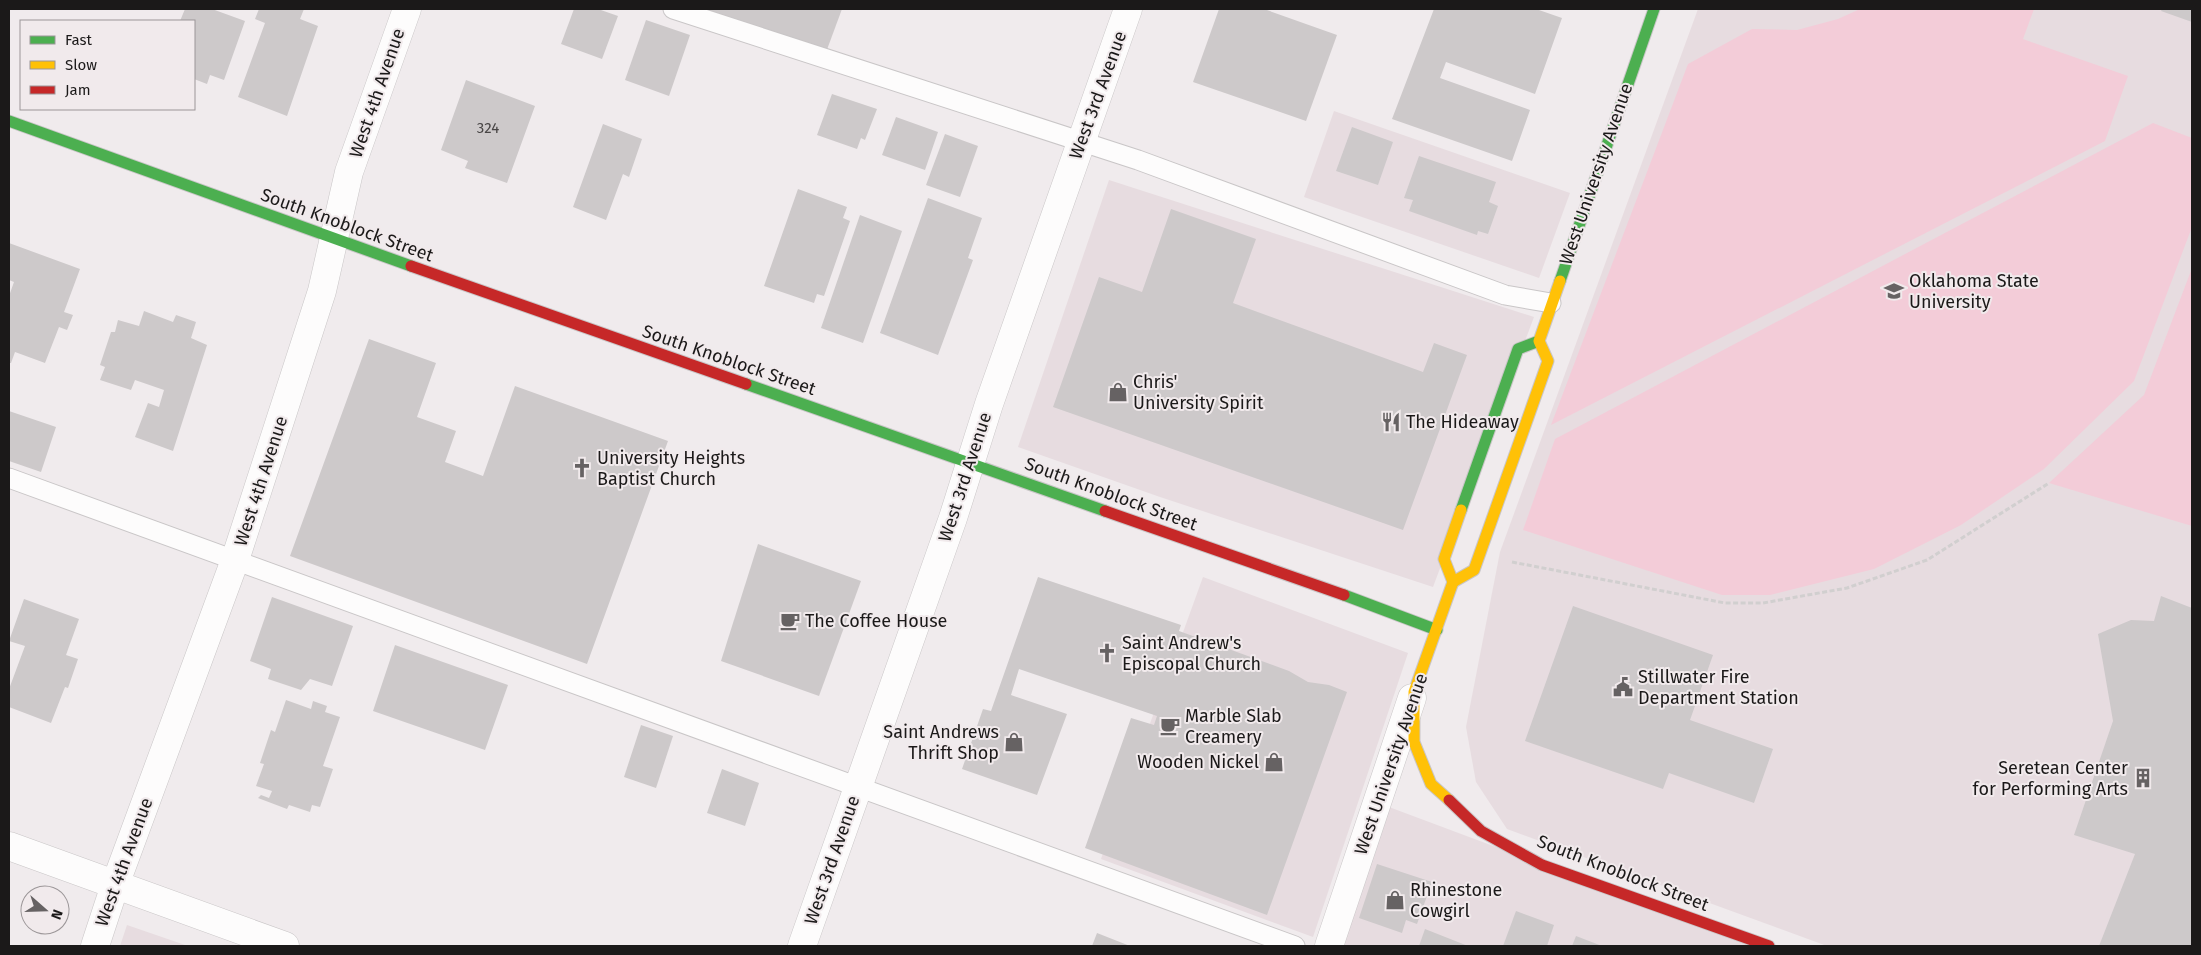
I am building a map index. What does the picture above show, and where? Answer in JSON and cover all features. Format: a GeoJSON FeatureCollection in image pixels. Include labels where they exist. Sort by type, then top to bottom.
{"type":"FeatureCollection","features":[{"type":"Feature","properties":{"kind":"street","name":"West 4th Avenue"},"geometry":{"type":"LineString","coordinates":[[95,946],[115,885],[235,560],[322,291],[349,172],[407,9]]}},
{"type":"Feature","properties":{"kind":"street","name":"West 3rd Avenue"},"geometry":{"type":"LineString","coordinates":[[802,946],[953,518],[969,463],[1128,9]]}},
{"type":"Feature","properties":{"kind":"street","name":"West University Avenue"},"geometry":{"type":"LineString","coordinates":[[1539,341],[1654,9]]}},
{"type":"Feature","properties":{"kind":"street","name":"South Knoblock Street"},"geometry":{"type":"LineString","coordinates":[[9,121],[335,239],[1383,609],[1437,630]]}},
{"type":"Feature","properties":{"kind":"street"},"geometry":{"type":"LineString","coordinates":[[1539,341],[1548,361],[1480,554],[1474,570],[1453,582],[1444,558],[1518,348],[1539,341]]}},
{"type":"Feature","properties":{"kind":"street","name":"West University Avenue"},"geometry":{"type":"LineString","coordinates":[[1329,946],[1453,582]]}},
{"type":"Feature","properties":{"kind":"street","name":"South Knoblock Street"},"geometry":{"type":"LineString","coordinates":[[1414,692],[1414,742],[1431,784],[1481,831],[1542,865],[1769,946]]}},
{"type":"Feature","properties":{"kind":"street"},"geometry":{"type":"LineString","coordinates":[[9,846],[285,946]]}},
{"type":"Feature","properties":{"kind":"lane"},"geometry":{"type":"LineString","coordinates":[[673,9],[1138,160],[1505,295],[1551,303]]}},
{"type":"Feature","properties":{"kind":"lane"},"geometry":{"type":"LineString","coordinates":[[9,478],[1295,946]]}},
{"type":"Feature","properties":{"kind":"path"},"geometry":{"type":"LineString","coordinates":[[1480,554],[1520,564],[1725,603],[1763,603],[1847,588],[1927,560],[2049,482]]}},
{"type":"Feature","properties":{"kind":"shaded area","name":"Oklahoma State University"},"geometry":{"type":"Polygon","coordinates":[[[1698,9],[2192,9],[2192,946],[1827,946],[1507,829],[1476,782],[1466,727],[1500,552],[1698,9]]]}},
{"type":"Feature","properties":{"kind":"shaded area"},"geometry":{"type":"Polygon","coordinates":[[[1860,9],[2034,9],[2023,39],[2128,76],[2105,141],[1551,425],[1688,64],[1752,29],[1797,30],[1838,19],[1860,9]]]}},
{"type":"Feature","properties":{"kind":"shaded area"},"geometry":{"type":"Polygon","coordinates":[[[1334,111],[1570,193],[1539,278],[1304,197],[1334,111]]]}},
{"type":"Feature","properties":{"kind":"shaded area"},"geometry":{"type":"Polygon","coordinates":[[[2153,123],[2192,138],[2192,227],[2134,381],[2044,469],[1961,525],[1874,569],[1770,595],[1722,595],[1523,530],[1555,439],[2153,123]]]}},
{"type":"Feature","properties":{"kind":"shaded area"},"geometry":{"type":"Polygon","coordinates":[[[1109,180],[1534,317],[1433,587],[1160,497],[1018,447],[1109,180]]]}},
{"type":"Feature","properties":{"kind":"shaded area"},"geometry":{"type":"Polygon","coordinates":[[[2192,268],[2192,526],[2049,483],[2144,395],[2192,268]]]}},
{"type":"Feature","properties":{"kind":"shaded area","name":"Wooden Nickel"},"geometry":{"type":"Polygon","coordinates":[[[1203,577],[1408,653],[1313,937],[1101,859],[1203,577]]]}},
{"type":"Feature","properties":{"kind":"shaded area"},"geometry":{"type":"Polygon","coordinates":[[[1389,807],[1598,885],[1767,946],[1338,946],[1389,807]]]}},
{"type":"Feature","properties":{"kind":"shaded area"},"geometry":{"type":"Polygon","coordinates":[[[127,925],[188,946],[120,946],[127,925]]]}},
{"type":"Feature","properties":{"kind":"building"},"geometry":{"type":"Polygon","coordinates":[[[185,9],[212,9],[245,21],[224,80],[210,75],[207,84],[195,79],[195,20],[180,20],[185,9]]]}},
{"type":"Feature","properties":{"kind":"building"},"geometry":{"type":"Polygon","coordinates":[[[259,9],[304,9],[300,19],[318,26],[287,116],[238,97],[265,23],[255,19],[259,9]]]}},
{"type":"Feature","properties":{"kind":"building"},"geometry":{"type":"Polygon","coordinates":[[[574,9],[598,9],[618,16],[602,59],[561,44],[574,9]]]}},
{"type":"Feature","properties":{"kind":"building"},"geometry":{"type":"Polygon","coordinates":[[[697,9],[842,9],[825,55],[697,9]]]}},
{"type":"Feature","properties":{"kind":"building"},"geometry":{"type":"Polygon","coordinates":[[[1219,9],[1264,9],[1337,35],[1306,121],[1193,82],[1219,9]]]}},
{"type":"Feature","properties":{"kind":"building"},"geometry":{"type":"Polygon","coordinates":[[[1434,9],[1536,9],[1562,18],[1535,94],[1446,62],[1440,78],[1530,110],[1512,161],[1392,119],[1434,9]]]}},
{"type":"Feature","properties":{"kind":"building"},"geometry":{"type":"Polygon","coordinates":[[[2162,9],[2192,9],[2192,22],[2161,11],[2162,9]]]}},
{"type":"Feature","properties":{"kind":"building"},"geometry":{"type":"Polygon","coordinates":[[[646,20],[690,35],[669,96],[625,80],[646,20]]]}},
{"type":"Feature","properties":{"kind":"building"},"geometry":{"type":"Polygon","coordinates":[[[466,80],[535,106],[507,183],[465,168],[468,161],[441,150],[466,80]]]}},
{"type":"Feature","properties":{"kind":"building"},"geometry":{"type":"Polygon","coordinates":[[[832,94],[877,109],[865,140],[861,138],[857,149],[817,135],[832,94]]]}},
{"type":"Feature","properties":{"kind":"building"},"geometry":{"type":"Polygon","coordinates":[[[896,117],[938,132],[925,170],[882,155],[896,117]]]}},
{"type":"Feature","properties":{"kind":"building"},"geometry":{"type":"Polygon","coordinates":[[[603,124],[642,139],[629,177],[623,174],[606,220],[573,207],[603,124]]]}},
{"type":"Feature","properties":{"kind":"building"},"geometry":{"type":"Polygon","coordinates":[[[1352,127],[1393,142],[1378,185],[1336,171],[1352,127]]]}},
{"type":"Feature","properties":{"kind":"building"},"geometry":{"type":"Polygon","coordinates":[[[945,134],[978,146],[960,197],[926,185],[945,134]]]}},
{"type":"Feature","properties":{"kind":"building"},"geometry":{"type":"Polygon","coordinates":[[[1419,156],[1496,182],[1489,202],[1498,206],[1488,234],[1478,231],[1477,235],[1409,211],[1413,200],[1404,198],[1419,156]]]}},
{"type":"Feature","properties":{"kind":"building"},"geometry":{"type":"Polygon","coordinates":[[[798,189],[847,207],[843,218],[850,221],[824,296],[817,294],[814,303],[764,286],[798,189]]]}},
{"type":"Feature","properties":{"kind":"building"},"geometry":{"type":"Polygon","coordinates":[[[928,198],[982,218],[968,258],[973,260],[938,355],[880,333],[928,198]]]}},
{"type":"Feature","properties":{"kind":"building"},"geometry":{"type":"Polygon","coordinates":[[[1171,209],[1256,239],[1233,303],[1423,372],[1434,343],[1467,355],[1403,530],[1053,407],[1099,277],[1142,292],[1171,209]]]}},
{"type":"Feature","properties":{"kind":"building"},"geometry":{"type":"Polygon","coordinates":[[[860,215],[902,231],[863,343],[821,328],[860,215]]]}},
{"type":"Feature","properties":{"kind":"building"},"geometry":{"type":"Polygon","coordinates":[[[9,243],[80,269],[64,312],[73,315],[67,330],[59,327],[45,363],[15,352],[11,363],[9,363],[9,296],[14,282],[9,280],[9,243]]]}},
{"type":"Feature","properties":{"kind":"building"},"geometry":{"type":"Polygon","coordinates":[[[144,311],[173,322],[176,315],[196,322],[191,338],[207,345],[173,451],[135,437],[148,403],[159,407],[164,390],[135,380],[131,390],[100,380],[105,367],[100,365],[111,332],[115,332],[118,320],[139,326],[144,311]]]}},
{"type":"Feature","properties":{"kind":"building"},"geometry":{"type":"Polygon","coordinates":[[[369,339],[436,363],[417,417],[456,431],[445,462],[483,476],[515,386],[668,441],[587,664],[290,556],[369,339]]]}},
{"type":"Feature","properties":{"kind":"building"},"geometry":{"type":"Polygon","coordinates":[[[9,411],[56,427],[41,472],[9,461],[9,411]]]}},
{"type":"Feature","properties":{"kind":"building","name":"The Coffee House"},"geometry":{"type":"Polygon","coordinates":[[[758,544],[861,581],[819,696],[721,661],[758,544]]]}},
{"type":"Feature","properties":{"kind":"building"},"geometry":{"type":"Polygon","coordinates":[[[1038,577],[1181,625],[1179,631],[1289,671],[1308,682],[1329,685],[1347,692],[1267,915],[1085,848],[1131,718],[1154,725],[1157,716],[1019,669],[1011,695],[1067,714],[1037,795],[962,769],[983,709],[991,711],[1038,577]]]}},
{"type":"Feature","properties":{"kind":"building","name":"Seretean Center for Performing Arts"},"geometry":{"type":"Polygon","coordinates":[[[2161,596],[2192,608],[2192,946],[2099,946],[2135,854],[2074,835],[2113,721],[2098,634],[2131,620],[2154,621],[2161,596]]]}},
{"type":"Feature","properties":{"kind":"building"},"geometry":{"type":"Polygon","coordinates":[[[272,597],[353,626],[332,686],[310,679],[301,690],[268,679],[271,669],[250,661],[272,597]]]}},
{"type":"Feature","properties":{"kind":"building"},"geometry":{"type":"Polygon","coordinates":[[[24,599],[79,619],[66,655],[78,659],[68,688],[65,687],[51,723],[9,707],[9,689],[25,646],[9,641],[24,599]]]}},
{"type":"Feature","properties":{"kind":"building","name":"Stillwater Fire Department Station"},"geometry":{"type":"Polygon","coordinates":[[[1573,606],[1713,655],[1690,720],[1773,749],[1754,803],[1669,773],[1663,789],[1525,741],[1573,606]]]}},
{"type":"Feature","properties":{"kind":"building"},"geometry":{"type":"Polygon","coordinates":[[[395,645],[508,685],[485,750],[373,711],[395,645]]]}},
{"type":"Feature","properties":{"kind":"building"},"geometry":{"type":"Polygon","coordinates":[[[286,700],[311,709],[313,701],[327,706],[325,712],[340,717],[323,766],[333,769],[320,807],[312,805],[310,812],[289,805],[287,809],[258,798],[261,795],[269,798],[272,791],[256,786],[264,764],[260,763],[271,730],[275,732],[286,700]]]}},
{"type":"Feature","properties":{"kind":"building"},"geometry":{"type":"Polygon","coordinates":[[[641,725],[673,736],[656,788],[624,777],[641,725]]]}},
{"type":"Feature","properties":{"kind":"building"},"geometry":{"type":"Polygon","coordinates":[[[722,769],[759,783],[745,826],[707,813],[722,769]]]}},
{"type":"Feature","properties":{"kind":"building","name":"Rhinestone Cowgirl"},"geometry":{"type":"Polygon","coordinates":[[[1377,864],[1432,882],[1417,924],[1406,920],[1402,933],[1359,918],[1377,864]]]}},
{"type":"Feature","properties":{"kind":"building"},"geometry":{"type":"Polygon","coordinates":[[[1516,911],[1554,925],[1547,946],[1503,946],[1516,911]]]}},
{"type":"Feature","properties":{"kind":"building"},"geometry":{"type":"Polygon","coordinates":[[[1425,929],[1468,946],[1419,946],[1425,929]]]}},
{"type":"Feature","properties":{"kind":"building"},"geometry":{"type":"Polygon","coordinates":[[[1097,933],[1130,946],[1092,946],[1097,933]]]}},
{"type":"Feature","properties":{"kind":"building"},"geometry":{"type":"Polygon","coordinates":[[[1576,936],[1602,946],[1572,946],[1576,936]]]}},
{"type":"Feature","properties":{"kind":"traffic: fast"},"geometry":{"type":"LineString","coordinates":[[1560,281],[1654,9]]}},
{"type":"Feature","properties":{"kind":"traffic: fast"},"geometry":{"type":"LineString","coordinates":[[9,121],[411,266]]}},
{"type":"Feature","properties":{"kind":"traffic: fast"},"geometry":{"type":"LineString","coordinates":[[1461,510],[1518,349],[1539,341]]}},
{"type":"Feature","properties":{"kind":"traffic: fast"},"geometry":{"type":"LineString","coordinates":[[746,384],[1105,511]]}},
{"type":"Feature","properties":{"kind":"traffic: fast"},"geometry":{"type":"LineString","coordinates":[[1344,595],[1437,630]]}},
{"type":"Feature","properties":{"kind":"traffic: slow"},"geometry":{"type":"LineString","coordinates":[[1453,582],[1474,570],[1548,361],[1539,341],[1560,281]]}},
{"type":"Feature","properties":{"kind":"traffic: slow"},"geometry":{"type":"LineString","coordinates":[[1449,800],[1431,784],[1414,742],[1414,692],[1453,582],[1444,559],[1461,510]]}},
{"type":"Feature","properties":{"kind":"traffic: jam"},"geometry":{"type":"LineString","coordinates":[[411,266],[746,384]]}},
{"type":"Feature","properties":{"kind":"traffic: jam"},"geometry":{"type":"LineString","coordinates":[[1105,511],[1344,595]]}},
{"type":"Feature","properties":{"kind":"traffic: jam"},"geometry":{"type":"LineString","coordinates":[[1449,800],[1481,831],[1542,865],[1769,946]]}},
{"type":"Feature","properties":{"kind":"place","name":"Oklahoma State University"},"geometry":{"type":"Point","coordinates":[1894,291]}},
{"type":"Feature","properties":{"kind":"place","name":"Chris' University Spirit"},"geometry":{"type":"Point","coordinates":[1118,392]}},
{"type":"Feature","properties":{"kind":"place","name":"The Hideaway"},"geometry":{"type":"Point","coordinates":[1391,422]}},
{"type":"Feature","properties":{"kind":"place","name":"University Heights Baptist Church"},"geometry":{"type":"Point","coordinates":[582,468]}},
{"type":"Feature","properties":{"kind":"place","name":"The Coffee House"},"geometry":{"type":"Point","coordinates":[790,621]}},
{"type":"Feature","properties":{"kind":"place","name":"Saint Andrew's Episcopal Church"},"geometry":{"type":"Point","coordinates":[1107,653]}},
{"type":"Feature","properties":{"kind":"place","name":"Stillwater Fire Department Station"},"geometry":{"type":"Point","coordinates":[1623,687]}},
{"type":"Feature","properties":{"kind":"place","name":"Marble Slab Creamery"},"geometry":{"type":"Point","coordinates":[1170,726]}},
{"type":"Feature","properties":{"kind":"place","name":"Saint Andrews Thrift Shop"},"geometry":{"type":"Point","coordinates":[1014,742]}},
{"type":"Feature","properties":{"kind":"place","name":"Wooden Nickel"},"geometry":{"type":"Point","coordinates":[1274,762]}},
{"type":"Feature","properties":{"kind":"place","name":"Seretean Center for Performing Arts"},"geometry":{"type":"Point","coordinates":[2143,778]}},
{"type":"Feature","properties":{"kind":"place","name":"Rhinestone Cowgirl"},"geometry":{"type":"Point","coordinates":[1395,900]}}]}
